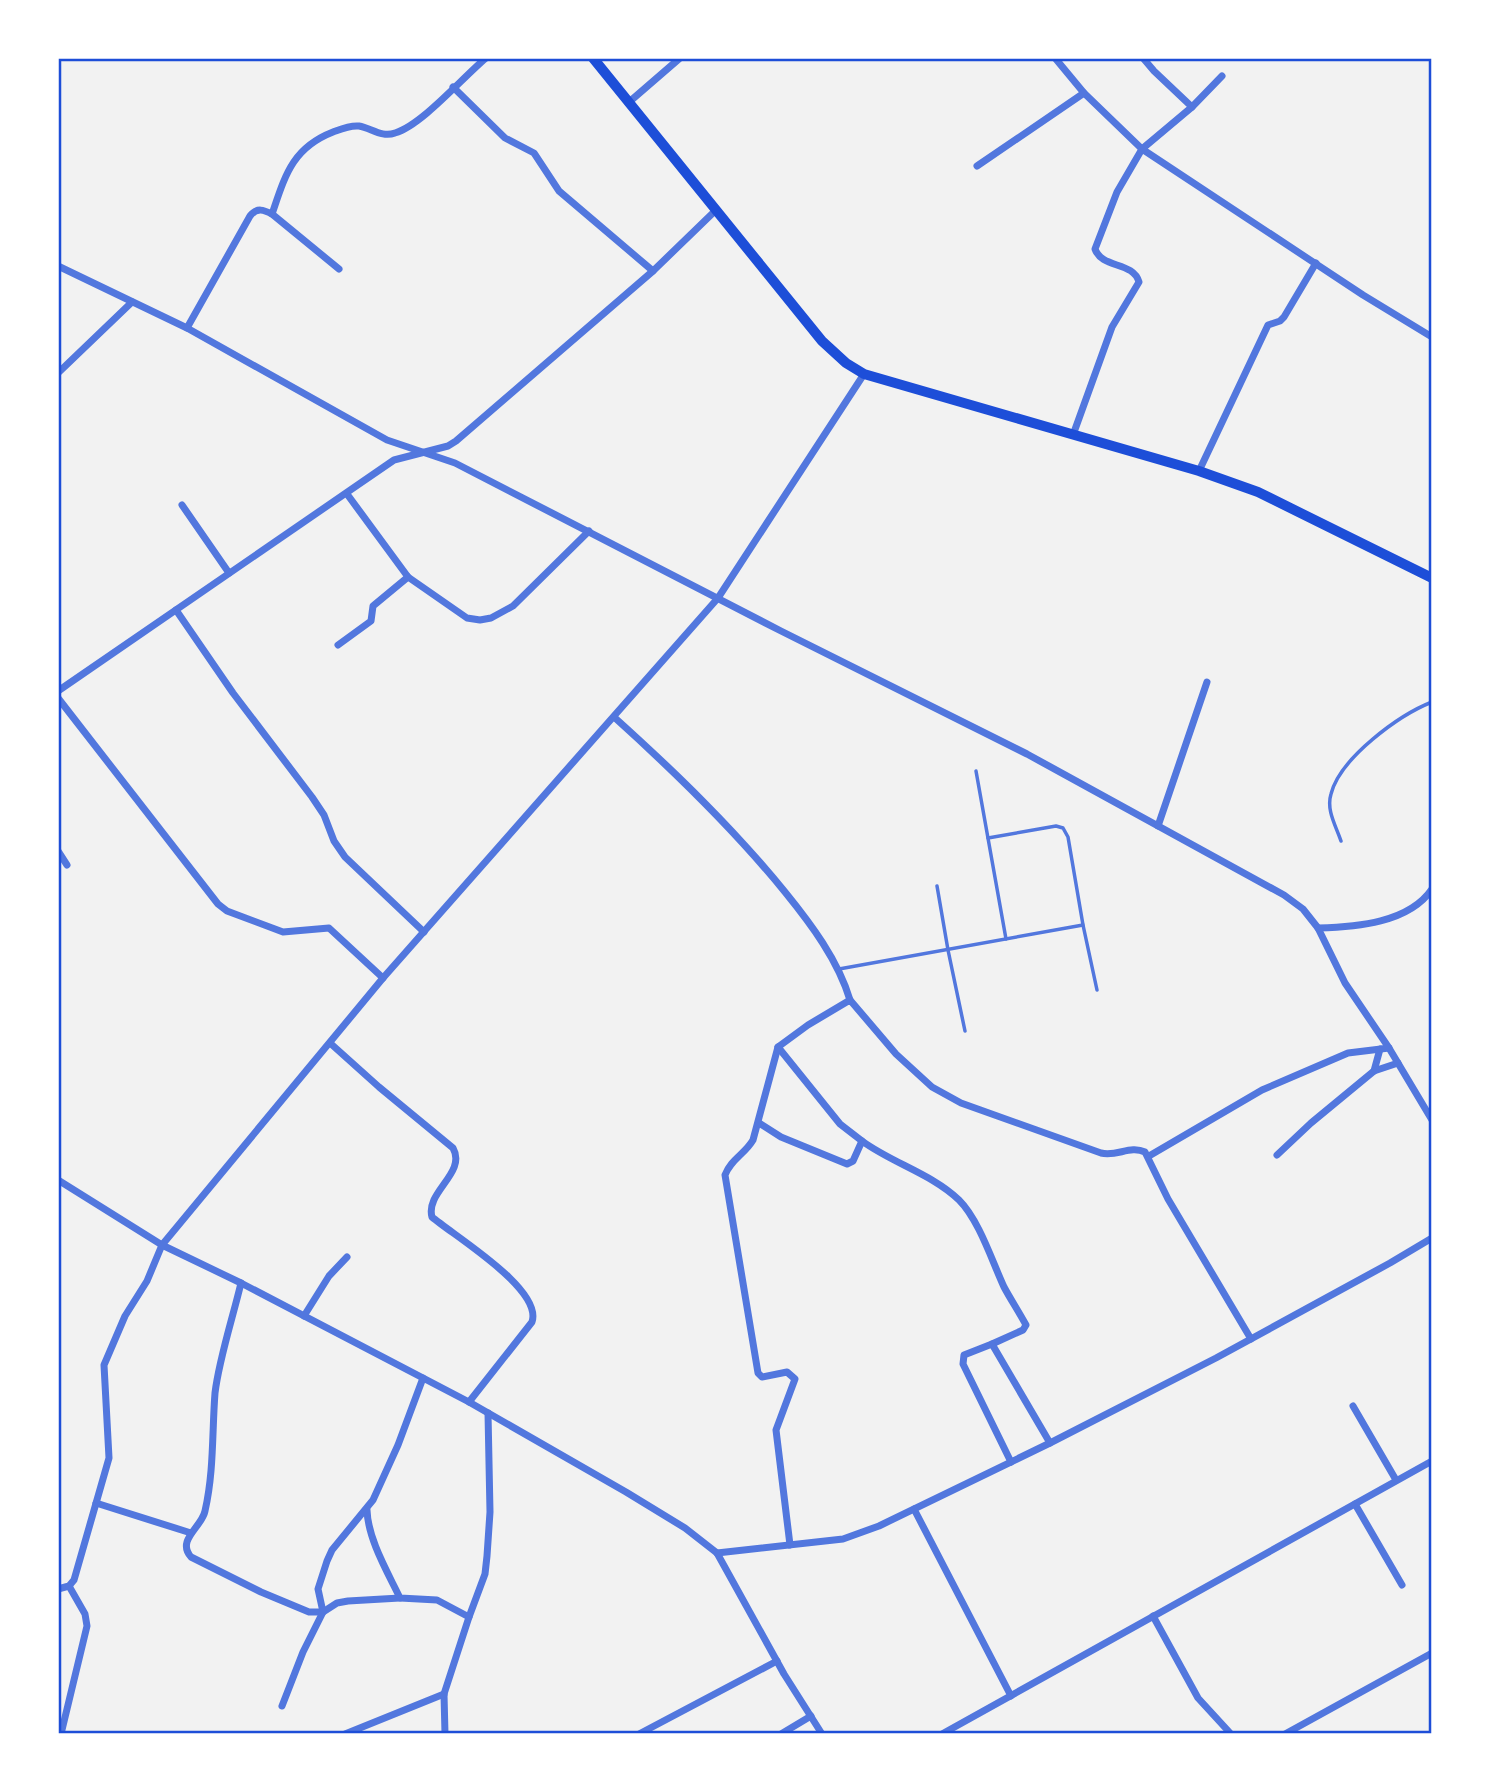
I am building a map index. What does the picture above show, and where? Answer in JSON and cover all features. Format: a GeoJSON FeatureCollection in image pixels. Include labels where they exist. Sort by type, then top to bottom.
{"type":"FeatureCollection","features":[{"type":"Feature","properties":{"kind":"main road"},"geometry":{"type":"LineString","coordinates":[[593,58],[822,341],[846,363],[864,374],[1199,471],[1258,492],[1432,578]]}},
{"type":"Feature","properties":{"kind":"street"},"geometry":{"type":"LineString","coordinates":[[272,214],[293,160],[313,143],[346,127],[360,126],[389,134],[397,133],[426,112],[486,58]]}},
{"type":"Feature","properties":{"kind":"street"},"geometry":{"type":"LineString","coordinates":[[628,103],[680,58]]}},
{"type":"Feature","properties":{"kind":"street"},"geometry":{"type":"LineString","coordinates":[[1055,58],[1084,93],[1142,149],[1432,337]]}},
{"type":"Feature","properties":{"kind":"street"},"geometry":{"type":"LineString","coordinates":[[1143,58],[1192,107]]}},
{"type":"Feature","properties":{"kind":"street"},"geometry":{"type":"LineString","coordinates":[[1073,435],[1112,327],[1139,285],[1139,279],[1134,272],[1104,260],[1097,255],[1095,249],[1117,192],[1142,149],[1192,107],[1222,76]]}},
{"type":"Feature","properties":{"kind":"street"},"geometry":{"type":"LineString","coordinates":[[453,87],[505,138],[534,153],[559,191],[653,271]]}},
{"type":"Feature","properties":{"kind":"street"},"geometry":{"type":"LineString","coordinates":[[977,166],[1084,93]]}},
{"type":"Feature","properties":{"kind":"street"},"geometry":{"type":"LineString","coordinates":[[187,328],[250,216],[261,209],[272,214],[339,269]]}},
{"type":"Feature","properties":{"kind":"street"},"geometry":{"type":"LineString","coordinates":[[58,691],[394,460],[448,446],[464,436],[653,271],[716,211]]}},
{"type":"Feature","properties":{"kind":"street"},"geometry":{"type":"LineString","coordinates":[[1199,471],[1268,325],[1284,317],[1316,263]]}},
{"type":"Feature","properties":{"kind":"street"},"geometry":{"type":"LineString","coordinates":[[58,266],[187,328],[387,440],[455,463],[1027,754],[1284,895],[1303,909],[1318,928],[1345,983],[1389,1048],[1432,1120]]}},
{"type":"Feature","properties":{"kind":"street"},"geometry":{"type":"LineString","coordinates":[[58,373],[131,302]]}},
{"type":"Feature","properties":{"kind":"street"},"geometry":{"type":"LineString","coordinates":[[58,1589],[69,1586],[74,1580],[109,1456],[104,1364],[125,1316],[147,1281],[162,1245],[383,978],[718,598],[864,374]]}},
{"type":"Feature","properties":{"kind":"street"},"geometry":{"type":"LineString","coordinates":[[347,494],[408,577],[467,618],[480,620],[491,618],[513,606],[589,531]]}},
{"type":"Feature","properties":{"kind":"street"},"geometry":{"type":"LineString","coordinates":[[182,505],[229,573]]}},
{"type":"Feature","properties":{"kind":"street"},"geometry":{"type":"LineString","coordinates":[[338,645],[371,621],[373,606],[408,577]]}},
{"type":"Feature","properties":{"kind":"street"},"geometry":{"type":"LineString","coordinates":[[176,610],[233,693],[318,806],[345,857],[424,932]]}},
{"type":"Feature","properties":{"kind":"street"},"geometry":{"type":"LineString","coordinates":[[1158,826],[1208,682]]}},
{"type":"Feature","properties":{"kind":"street"},"geometry":{"type":"LineString","coordinates":[[58,698],[218,904],[235,914],[283,932],[329,928],[383,978]]}},
{"type":"Feature","properties":{"kind":"street"},"geometry":{"type":"LineString","coordinates":[[614,717],[685,780],[754,854],[809,922],[844,980],[850,1000],[896,1054],[925,1082],[961,1103],[1090,1150],[1110,1155],[1136,1149],[1145,1152],[1168,1199],[1251,1339]]}},
{"type":"Feature","properties":{"kind":"street"},"geometry":{"type":"LineString","coordinates":[[58,851],[66,865]]}},
{"type":"Feature","properties":{"kind":"street"},"geometry":{"type":"LineString","coordinates":[[1318,928],[1357,928],[1414,906],[1432,889]]}},
{"type":"Feature","properties":{"kind":"street"},"geometry":{"type":"LineString","coordinates":[[790,1545],[776,1430],[795,1379],[789,1373],[762,1377],[758,1373],[725,1175],[737,1155],[752,1144],[778,1047],[850,1000]]}},
{"type":"Feature","properties":{"kind":"street"},"geometry":{"type":"LineString","coordinates":[[330,1043],[453,1148],[456,1152],[455,1163],[431,1205],[432,1217],[515,1282],[533,1308],[533,1322],[469,1402]]}},
{"type":"Feature","properties":{"kind":"street"},"geometry":{"type":"LineString","coordinates":[[778,1047],[840,1124],[876,1152],[934,1182],[967,1209],[1006,1291],[1026,1325],[1023,1330],[964,1355],[962,1364],[1011,1462]]}},
{"type":"Feature","properties":{"kind":"street"},"geometry":{"type":"LineString","coordinates":[[1149,1156],[1262,1090],[1348,1052],[1389,1048]]}},
{"type":"Feature","properties":{"kind":"street"},"geometry":{"type":"LineString","coordinates":[[1374,1071],[1380,1049]]}},
{"type":"Feature","properties":{"kind":"street"},"geometry":{"type":"LineString","coordinates":[[1277,1155],[1374,1071],[1398,1063]]}},
{"type":"Feature","properties":{"kind":"street"},"geometry":{"type":"LineString","coordinates":[[759,1123],[781,1138],[847,1164],[853,1161],[862,1142]]}},
{"type":"Feature","properties":{"kind":"street"},"geometry":{"type":"LineString","coordinates":[[58,1180],[162,1245],[241,1283],[469,1402],[685,1528],[717,1553],[777,1661],[822,1734]]}},
{"type":"Feature","properties":{"kind":"street"},"geometry":{"type":"LineString","coordinates":[[717,1553],[843,1539],[879,1526],[1050,1443],[1251,1339],[1390,1264],[1432,1238]]}},
{"type":"Feature","properties":{"kind":"street"},"geometry":{"type":"LineString","coordinates":[[304,1316],[329,1276],[347,1257]]}},
{"type":"Feature","properties":{"kind":"street"},"geometry":{"type":"LineString","coordinates":[[241,1283],[216,1391],[213,1453],[205,1513],[191,1533],[186,1550],[191,1557],[261,1592],[309,1612],[323,1612],[343,1602],[400,1598],[437,1601],[469,1617]]}},
{"type":"Feature","properties":{"kind":"street"},"geometry":{"type":"LineString","coordinates":[[992,1344],[1050,1443]]}},
{"type":"Feature","properties":{"kind":"street"},"geometry":{"type":"LineString","coordinates":[[282,1706],[303,1652],[323,1612],[318,1588],[327,1560],[340,1540],[367,1510],[398,1445],[423,1378]]}},
{"type":"Feature","properties":{"kind":"street"},"geometry":{"type":"LineString","coordinates":[[1353,1406],[1396,1480]]}},
{"type":"Feature","properties":{"kind":"street"},"geometry":{"type":"LineString","coordinates":[[445,1734],[444,1694],[485,1574],[490,1511],[488,1413]]}},
{"type":"Feature","properties":{"kind":"street"},"geometry":{"type":"LineString","coordinates":[[942,1734],[1432,1461]]}},
{"type":"Feature","properties":{"kind":"street"},"geometry":{"type":"LineString","coordinates":[[96,1503],[191,1533]]}},
{"type":"Feature","properties":{"kind":"street"},"geometry":{"type":"LineString","coordinates":[[1355,1503],[1402,1585]]}},
{"type":"Feature","properties":{"kind":"street"},"geometry":{"type":"LineString","coordinates":[[914,1509],[1010,1696]]}},
{"type":"Feature","properties":{"kind":"street"},"geometry":{"type":"LineString","coordinates":[[367,1510],[367,1521],[400,1598]]}},
{"type":"Feature","properties":{"kind":"street"},"geometry":{"type":"LineString","coordinates":[[61,1734],[87,1626],[85,1614],[69,1586]]}},
{"type":"Feature","properties":{"kind":"street"},"geometry":{"type":"LineString","coordinates":[[1153,1616],[1198,1698],[1231,1734]]}},
{"type":"Feature","properties":{"kind":"street"},"geometry":{"type":"LineString","coordinates":[[1285,1734],[1432,1653]]}},
{"type":"Feature","properties":{"kind":"street"},"geometry":{"type":"LineString","coordinates":[[639,1734],[777,1661]]}},
{"type":"Feature","properties":{"kind":"street"},"geometry":{"type":"LineString","coordinates":[[345,1734],[444,1694]]}},
{"type":"Feature","properties":{"kind":"street"},"geometry":{"type":"LineString","coordinates":[[781,1734],[811,1716]]}},
{"type":"Feature","properties":{"kind":"lane"},"geometry":{"type":"LineString","coordinates":[[1341,841],[1330,806],[1331,794],[1338,777],[1378,733],[1392,722],[1432,702]]}},
{"type":"Feature","properties":{"kind":"lane"},"geometry":{"type":"LineString","coordinates":[[976,771],[1006,939]]}},
{"type":"Feature","properties":{"kind":"lane"},"geometry":{"type":"LineString","coordinates":[[988,838],[1055,826],[1063,828],[1068,837],[1097,990]]}},
{"type":"Feature","properties":{"kind":"lane"},"geometry":{"type":"LineString","coordinates":[[937,886],[965,1031]]}},
{"type":"Feature","properties":{"kind":"lane"},"geometry":{"type":"LineString","coordinates":[[837,970],[1083,925]]}}]}
